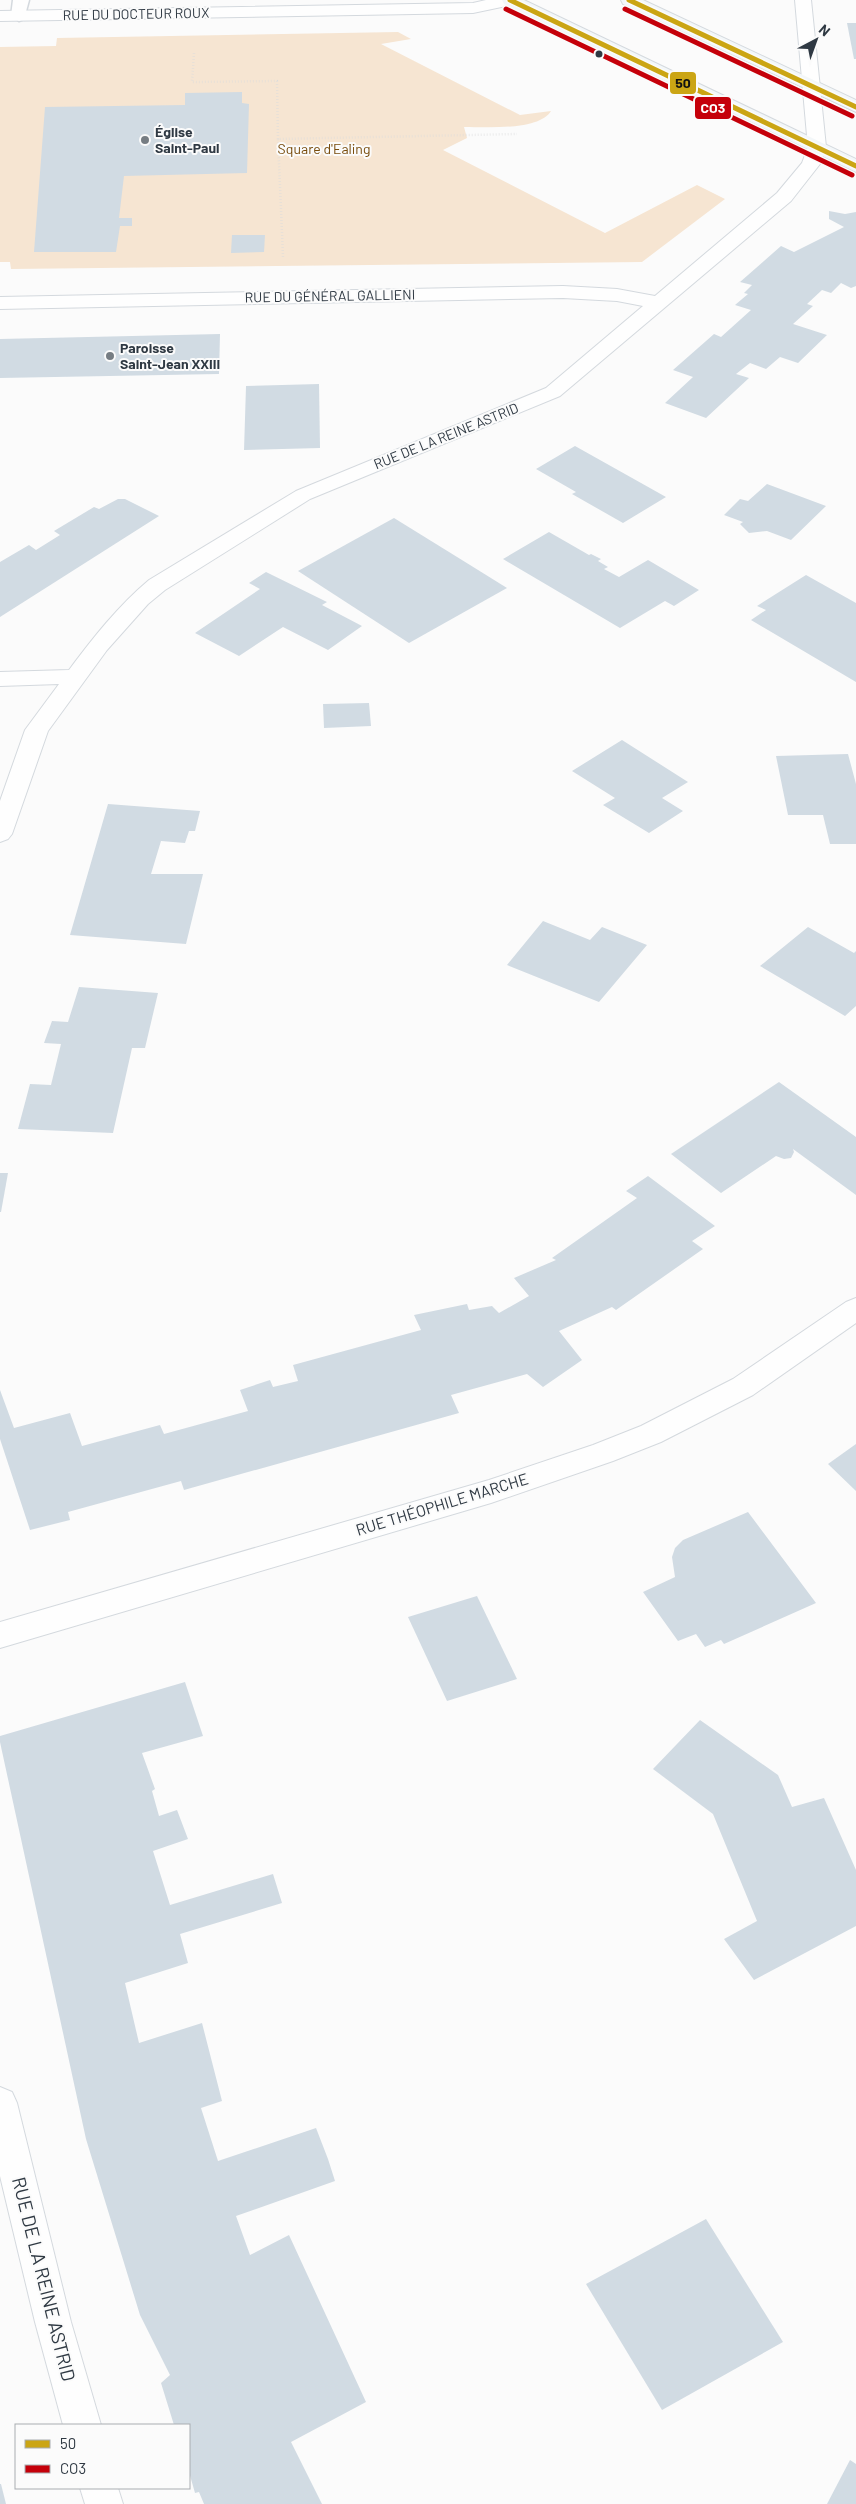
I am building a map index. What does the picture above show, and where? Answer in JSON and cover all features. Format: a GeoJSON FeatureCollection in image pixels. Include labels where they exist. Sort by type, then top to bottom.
{"type":"FeatureCollection","features":[{"type":"Feature","properties":{"kind":"main road"},"geometry":{"type":"LineString","coordinates":[[510,0],[856,166]]}},
{"type":"Feature","properties":{"kind":"main road"},"geometry":{"type":"LineString","coordinates":[[629,0],[856,107]]}},
{"type":"Feature","properties":{"kind":"street","name":"RUE DU DOCTEUR ROUX"},"geometry":{"type":"LineString","coordinates":[[0,16],[20,8],[197,13],[473,8],[510,0]]}},
{"type":"Feature","properties":{"kind":"street"},"geometry":{"type":"LineString","coordinates":[[802,0],[817,147]]}},
{"type":"Feature","properties":{"kind":"street","name":"RUE DE LA REINE ASTRID"},"geometry":{"type":"LineString","coordinates":[[0,834],[37,730],[74,677],[127,614],[158,585],[303,495],[553,392],[777,205],[811,164],[817,147]]}},
{"type":"Feature","properties":{"kind":"street","name":"RUE DU GÉNÉRAL GALLIENI"},"geometry":{"type":"LineString","coordinates":[[0,303],[563,292],[617,294],[660,302]]}},
{"type":"Feature","properties":{"kind":"street"},"geometry":{"type":"LineString","coordinates":[[0,679],[74,677]]}},
{"type":"Feature","properties":{"kind":"street","name":"RUE THÉOPHILE MARCHE"},"geometry":{"type":"LineString","coordinates":[[0,1635],[490,1491],[603,1453],[674,1423],[743,1387],[856,1309]]}},
{"type":"Feature","properties":{"kind":"street","name":"RUE DE LA REINE ASTRID"},"geometry":{"type":"LineString","coordinates":[[0,2103],[53,2322],[82,2424]]}},
{"type":"Feature","properties":{"kind":"street"},"geometry":{"type":"LineString","coordinates":[[99,2489],[104,2504]]}},
{"type":"Feature","properties":{"kind":"path"},"geometry":{"type":"LineString","coordinates":[[197,13],[192,82],[278,81],[278,139],[286,297]]}},
{"type":"Feature","properties":{"kind":"path"},"geometry":{"type":"LineString","coordinates":[[278,139],[517,134]]}},
{"type":"Feature","properties":{"kind":"green space","name":"Square d'Ealing"},"geometry":{"type":"Polygon","coordinates":[[[398,32],[411,39],[381,44],[520,115],[551,111],[545,117],[524,125],[464,127],[467,138],[443,150],[605,233],[697,185],[725,199],[642,262],[11,269],[10,262],[0,262],[0,47],[56,46],[57,38],[398,32]]]}},
{"type":"Feature","properties":{"kind":"building"},"geometry":{"type":"Polygon","coordinates":[[[847,23],[856,23],[856,59],[854,59],[847,23]]]}},
{"type":"Feature","properties":{"kind":"building","name":"Église Saint-Paul"},"geometry":{"type":"Polygon","coordinates":[[[242,92],[242,103],[249,104],[247,173],[124,176],[119,218],[132,218],[132,226],[120,226],[116,252],[34,252],[45,107],[185,105],[185,93],[242,92]]]}},
{"type":"Feature","properties":{"kind":"building"},"geometry":{"type":"Polygon","coordinates":[[[829,211],[845,214],[856,212],[856,286],[851,288],[841,283],[831,293],[822,290],[807,304],[813,306],[793,324],[827,335],[798,363],[780,357],[766,369],[750,363],[736,374],[749,378],[706,418],[665,403],[693,377],[673,370],[714,334],[721,337],[751,310],[735,305],[748,294],[744,293],[752,285],[740,282],[781,246],[794,252],[844,227],[829,219],[829,211]]]}},
{"type":"Feature","properties":{"kind":"building"},"geometry":{"type":"Polygon","coordinates":[[[232,235],[265,235],[264,252],[231,253],[232,235]]]}},
{"type":"Feature","properties":{"kind":"building","name":"Paroisse Saint-Jean XXIII"},"geometry":{"type":"Polygon","coordinates":[[[220,334],[219,374],[0,378],[0,339],[220,334]]]}},
{"type":"Feature","properties":{"kind":"building"},"geometry":{"type":"Polygon","coordinates":[[[319,384],[320,448],[244,450],[246,386],[319,384]]]}},
{"type":"Feature","properties":{"kind":"building"},"geometry":{"type":"Polygon","coordinates":[[[575,446],[666,497],[623,523],[572,494],[576,492],[536,469],[575,446]]]}},
{"type":"Feature","properties":{"kind":"building"},"geometry":{"type":"Polygon","coordinates":[[[767,484],[826,506],[791,540],[767,531],[749,533],[740,524],[743,522],[724,515],[740,499],[748,501],[767,484]]]}},
{"type":"Feature","properties":{"kind":"building"},"geometry":{"type":"Polygon","coordinates":[[[118,499],[125,499],[159,516],[0,617],[0,562],[29,545],[36,550],[60,535],[54,531],[94,507],[99,509],[118,499]]]}},
{"type":"Feature","properties":{"kind":"building"},"geometry":{"type":"Polygon","coordinates":[[[394,518],[507,588],[409,643],[298,571],[394,518]]]}},
{"type":"Feature","properties":{"kind":"building"},"geometry":{"type":"Polygon","coordinates":[[[549,532],[589,555],[591,554],[601,559],[598,561],[608,567],[604,569],[619,577],[648,560],[699,590],[674,606],[665,601],[620,628],[503,559],[549,532]]]}},
{"type":"Feature","properties":{"kind":"building"},"geometry":{"type":"Polygon","coordinates":[[[266,572],[327,602],[322,605],[362,626],[328,650],[283,627],[239,656],[195,633],[260,589],[249,583],[266,572]]]}},
{"type":"Feature","properties":{"kind":"building"},"geometry":{"type":"Polygon","coordinates":[[[806,575],[856,603],[856,682],[751,620],[766,610],[757,606],[806,575]]]}},
{"type":"Feature","properties":{"kind":"building"},"geometry":{"type":"Polygon","coordinates":[[[369,703],[371,726],[324,728],[323,704],[369,703]]]}},
{"type":"Feature","properties":{"kind":"building"},"geometry":{"type":"Polygon","coordinates":[[[622,740],[688,782],[662,798],[683,811],[649,833],[603,805],[615,798],[572,771],[622,740]]]}},
{"type":"Feature","properties":{"kind":"building"},"geometry":{"type":"Polygon","coordinates":[[[848,754],[856,784],[856,844],[830,844],[823,815],[788,815],[776,756],[848,754]]]}},
{"type":"Feature","properties":{"kind":"building"},"geometry":{"type":"Polygon","coordinates":[[[108,804],[200,811],[195,831],[189,831],[185,843],[161,841],[151,874],[203,874],[186,944],[70,935],[108,804]]]}},
{"type":"Feature","properties":{"kind":"building"},"geometry":{"type":"Polygon","coordinates":[[[543,921],[590,940],[602,927],[647,945],[599,1002],[507,965],[543,921]]]}},
{"type":"Feature","properties":{"kind":"building"},"geometry":{"type":"Polygon","coordinates":[[[808,927],[854,953],[856,951],[856,1006],[845,1016],[760,966],[808,927]]]}},
{"type":"Feature","properties":{"kind":"building"},"geometry":{"type":"Polygon","coordinates":[[[79,987],[158,993],[145,1048],[132,1048],[113,1133],[18,1129],[30,1084],[51,1085],[61,1044],[44,1043],[52,1021],[68,1022],[79,987]]]}},
{"type":"Feature","properties":{"kind":"building"},"geometry":{"type":"Polygon","coordinates":[[[779,1082],[856,1137],[856,1195],[793,1149],[794,1152],[791,1158],[784,1159],[776,1156],[721,1193],[671,1154],[779,1082]]]}},
{"type":"Feature","properties":{"kind":"building"},"geometry":{"type":"Polygon","coordinates":[[[0,1173],[8,1173],[1,1212],[0,1212],[0,1173]]]}},
{"type":"Feature","properties":{"kind":"building"},"geometry":{"type":"Polygon","coordinates":[[[648,1176],[715,1226],[692,1241],[703,1249],[616,1310],[612,1307],[559,1331],[582,1360],[543,1387],[527,1374],[451,1395],[459,1413],[184,1490],[181,1481],[68,1512],[70,1520],[30,1530],[0,1439],[0,1390],[14,1428],[70,1413],[82,1446],[160,1425],[164,1434],[248,1411],[240,1390],[270,1380],[273,1387],[298,1381],[293,1365],[421,1330],[414,1315],[467,1304],[469,1310],[492,1306],[499,1313],[529,1296],[514,1278],[556,1260],[552,1258],[637,1198],[626,1191],[648,1176]]]}},
{"type":"Feature","properties":{"kind":"building"},"geometry":{"type":"Polygon","coordinates":[[[856,1444],[856,1491],[828,1464],[856,1444]]]}},
{"type":"Feature","properties":{"kind":"building"},"geometry":{"type":"Polygon","coordinates":[[[748,1512],[816,1603],[724,1644],[721,1640],[705,1647],[696,1634],[678,1641],[643,1592],[675,1577],[672,1557],[675,1548],[683,1540],[748,1512]]]}},
{"type":"Feature","properties":{"kind":"building"},"geometry":{"type":"Polygon","coordinates":[[[477,1596],[517,1679],[447,1701],[408,1617],[477,1596]]]}},
{"type":"Feature","properties":{"kind":"building"},"geometry":{"type":"Polygon","coordinates":[[[185,1682],[203,1736],[142,1753],[155,1789],[152,1791],[159,1816],[177,1810],[188,1839],[153,1851],[170,1905],[273,1874],[282,1903],[180,1934],[188,1963],[125,1983],[139,2043],[202,2023],[222,2101],[201,2108],[218,2161],[316,2128],[328,2159],[335,2181],[236,2216],[250,2255],[289,2235],[366,2402],[291,2442],[322,2504],[204,2504],[199,2492],[195,2493],[190,2476],[190,2424],[174,2424],[161,2383],[170,2375],[140,2315],[86,2139],[0,1736],[185,1682]]]}},
{"type":"Feature","properties":{"kind":"building"},"geometry":{"type":"Polygon","coordinates":[[[700,1720],[778,1775],[792,1807],[824,1798],[856,1870],[856,1926],[754,1980],[724,1939],[757,1921],[713,1814],[653,1769],[700,1720]]]}},
{"type":"Feature","properties":{"kind":"building"},"geometry":{"type":"Polygon","coordinates":[[[706,2219],[783,2342],[662,2410],[586,2284],[706,2219]]]}},
{"type":"Feature","properties":{"kind":"building"},"geometry":{"type":"Polygon","coordinates":[[[850,2460],[856,2464],[856,2504],[827,2504],[850,2460]]]}},
{"type":"Feature","properties":{"kind":"building"},"geometry":{"type":"Polygon","coordinates":[[[1,2484],[6,2504],[0,2504],[1,2484]]]}},
{"type":"Feature","properties":{"kind":"transit line","name":"50"},"geometry":{"type":"LineString","coordinates":[[510,0],[856,166]]}},
{"type":"Feature","properties":{"kind":"transit line","name":"50"},"geometry":{"type":"LineString","coordinates":[[629,0],[856,107]]}},
{"type":"Feature","properties":{"kind":"transit line","name":"CO3"},"geometry":{"type":"LineString","coordinates":[[506,9],[852,175]]}},
{"type":"Feature","properties":{"kind":"transit line","name":"CO3"},"geometry":{"type":"LineString","coordinates":[[625,9],[852,116]]}},
{"type":"Feature","properties":{"kind":"place","name":"Église Saint-Paul"},"geometry":{"type":"Point","coordinates":[145,140]}},
{"type":"Feature","properties":{"kind":"place","name":"Paroisse Saint-Jean XXIII"},"geometry":{"type":"Point","coordinates":[110,356]}}]}
